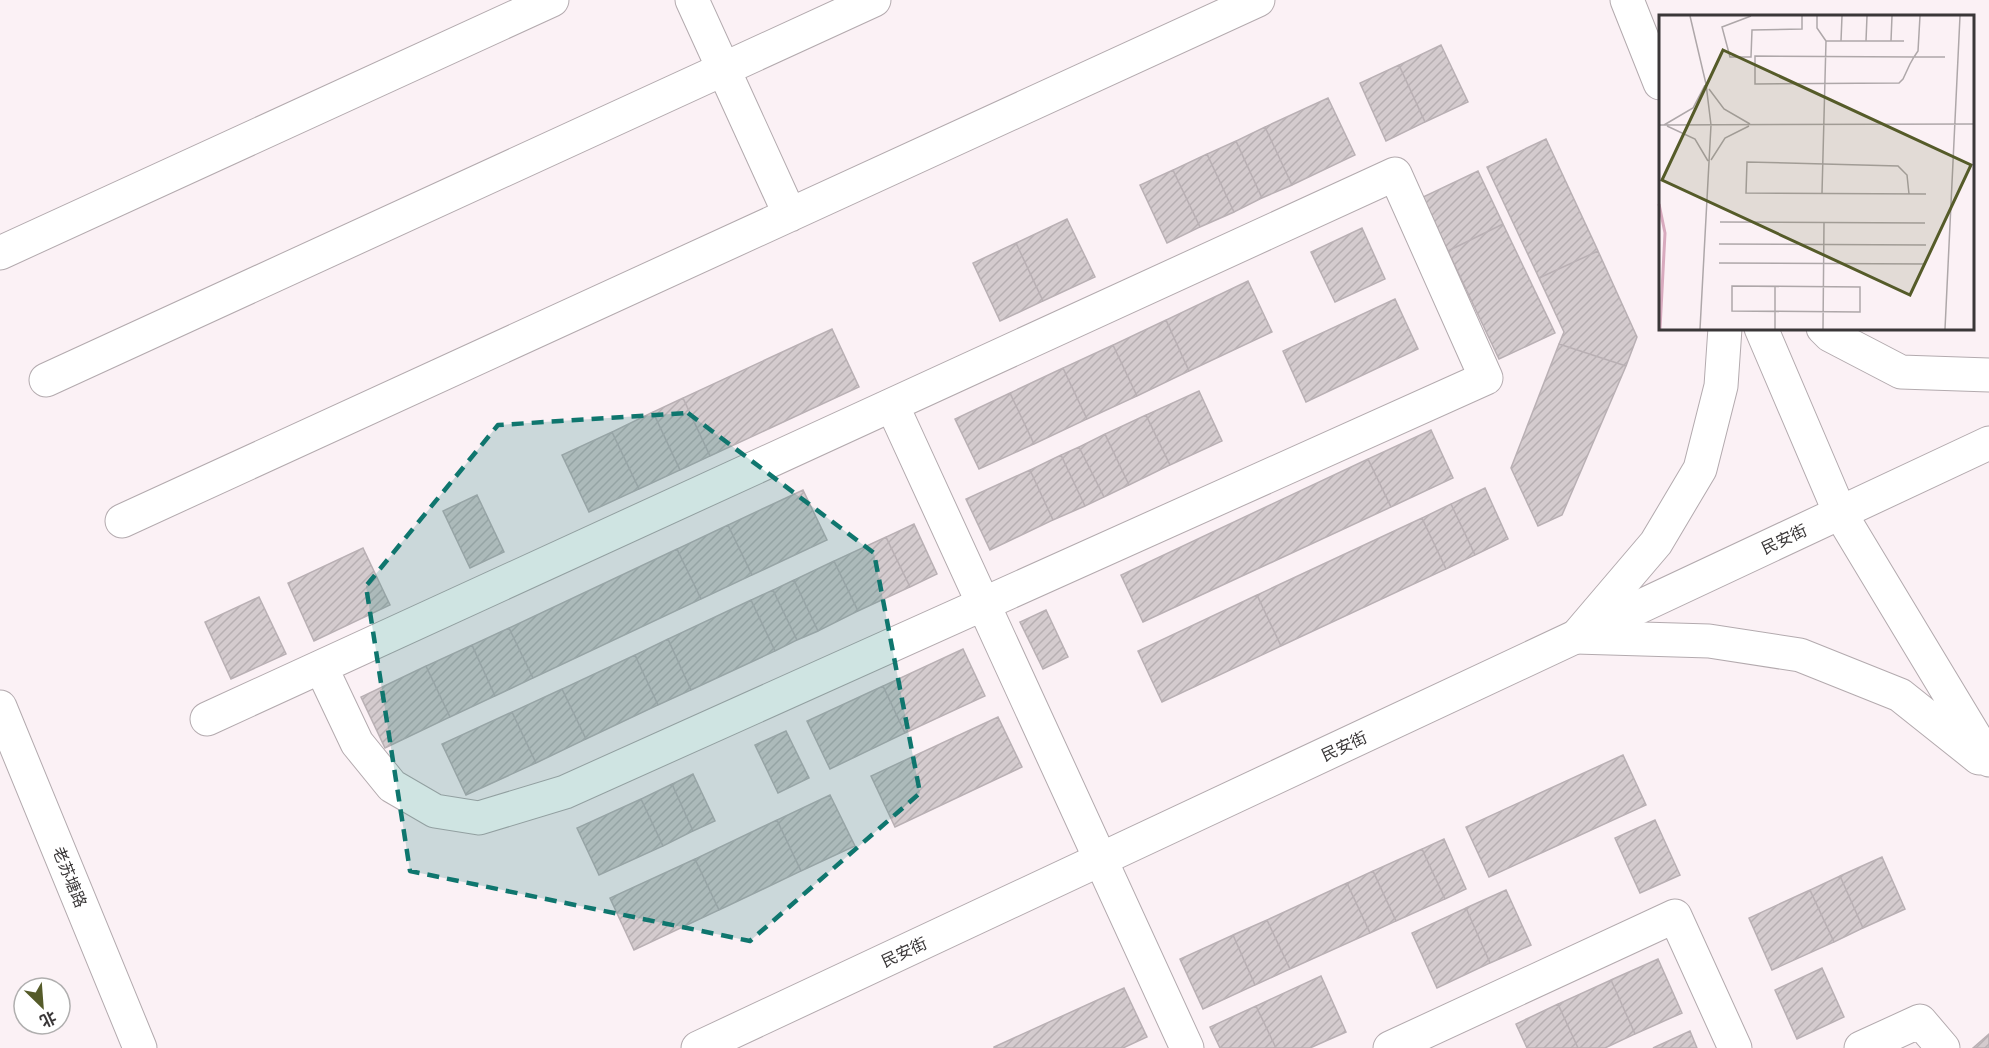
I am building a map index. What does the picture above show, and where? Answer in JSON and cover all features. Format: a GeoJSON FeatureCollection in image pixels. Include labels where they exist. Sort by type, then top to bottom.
{"type":"FeatureCollection","features":[{"type":"Feature","properties":{"kind":"street"},"geometry":{"type":"LineString","coordinates":[[0,254],[552,0]]}},
{"type":"Feature","properties":{"kind":"street"},"geometry":{"type":"LineString","coordinates":[[692,0],[790,214]]}},
{"type":"Feature","properties":{"kind":"street"},"geometry":{"type":"LineString","coordinates":[[46,380],[874,0]]}},
{"type":"Feature","properties":{"kind":"street"},"geometry":{"type":"LineString","coordinates":[[122,521],[1258,0]]}},
{"type":"Feature","properties":{"kind":"street"},"geometry":{"type":"LineString","coordinates":[[1627,0],[1659,80]]}},
{"type":"Feature","properties":{"kind":"street"},"geometry":{"type":"LineString","coordinates":[[207,719],[1395,174],[1485,378],[565,792],[479,818],[435,810],[392,786],[357,743],[321,667]]}},
{"type":"Feature","properties":{"kind":"street"},"geometry":{"type":"LineString","coordinates":[[1576,637],[1656,543],[1701,470],[1721,386],[1725,330]]}},
{"type":"Feature","properties":{"kind":"street"},"geometry":{"type":"LineString","coordinates":[[1762,330],[1840,513],[1989,760]]}},
{"type":"Feature","properties":{"kind":"street"},"geometry":{"type":"LineString","coordinates":[[1824,330],[1901,372],[1989,375]]}},
{"type":"Feature","properties":{"kind":"street"},"geometry":{"type":"LineString","coordinates":[[892,405],[1187,1048]]}},
{"type":"Feature","properties":{"kind":"street","name":"民安街"},"geometry":{"type":"LineString","coordinates":[[698,1048],[1989,443]]}},
{"type":"Feature","properties":{"kind":"street"},"geometry":{"type":"LineString","coordinates":[[1576,637],[1708,641],[1800,655],[1900,695],[1989,766]]}},
{"type":"Feature","properties":{"kind":"street","name":"老苏塘路"},"geometry":{"type":"LineString","coordinates":[[0,706],[140,1048]]}},
{"type":"Feature","properties":{"kind":"street"},"geometry":{"type":"LineString","coordinates":[[1390,1048],[1675,916],[1735,1048]]}},
{"type":"Feature","properties":{"kind":"street"},"geometry":{"type":"LineString","coordinates":[[1862,1048],[1920,1021],[1943,1048]]}},
{"type":"Feature","properties":{"kind":"highlighted area"},"geometry":{"type":"Polygon","coordinates":[[[688,413],[874,553],[920,793],[750,941],[410,871],[366,586],[498,425],[688,413]]]}},
{"type":"Feature","properties":{"kind":"building"},"geometry":{"type":"Polygon","coordinates":[[[1441,45],[1468,102],[1425,122],[1399,65],[1441,45]]]}},
{"type":"Feature","properties":{"kind":"building"},"geometry":{"type":"Polygon","coordinates":[[[1399,65],[1425,122],[1386,141],[1360,83],[1399,65]]]}},
{"type":"Feature","properties":{"kind":"building"},"geometry":{"type":"Polygon","coordinates":[[[1328,98],[1355,155],[1292,185],[1265,127],[1328,98]]]}},
{"type":"Feature","properties":{"kind":"building"},"geometry":{"type":"Polygon","coordinates":[[[1265,127],[1292,185],[1262,198],[1236,141],[1265,127]]]}},
{"type":"Feature","properties":{"kind":"building"},"geometry":{"type":"Polygon","coordinates":[[[1546,139],[1598,251],[1539,278],[1487,167],[1546,139]]]}},
{"type":"Feature","properties":{"kind":"building"},"geometry":{"type":"Polygon","coordinates":[[[1236,141],[1262,198],[1234,212],[1207,154],[1236,141]]]}},
{"type":"Feature","properties":{"kind":"building"},"geometry":{"type":"Polygon","coordinates":[[[1207,154],[1234,212],[1200,227],[1173,170],[1207,154]]]}},
{"type":"Feature","properties":{"kind":"building"},"geometry":{"type":"Polygon","coordinates":[[[1173,170],[1200,227],[1167,243],[1140,185],[1173,170]]]}},
{"type":"Feature","properties":{"kind":"building"},"geometry":{"type":"Polygon","coordinates":[[[1478,171],[1503,224],[1448,251],[1423,197],[1478,171]]]}},
{"type":"Feature","properties":{"kind":"building"},"geometry":{"type":"Polygon","coordinates":[[[1067,219],[1095,277],[1043,301],[1016,243],[1067,219]]]}},
{"type":"Feature","properties":{"kind":"building"},"geometry":{"type":"Polygon","coordinates":[[[1503,224],[1555,333],[1499,359],[1448,251],[1503,224]]]}},
{"type":"Feature","properties":{"kind":"building"},"geometry":{"type":"Polygon","coordinates":[[[1362,228],[1385,279],[1335,302],[1311,252],[1362,228]]]}},
{"type":"Feature","properties":{"kind":"building"},"geometry":{"type":"Polygon","coordinates":[[[1016,243],[1043,301],[1000,321],[973,263],[1016,243]]]}},
{"type":"Feature","properties":{"kind":"building"},"geometry":{"type":"Polygon","coordinates":[[[1598,251],[1637,337],[1626,366],[1559,344],[1564,332],[1539,278],[1598,251]]]}},
{"type":"Feature","properties":{"kind":"building"},"geometry":{"type":"Polygon","coordinates":[[[1248,281],[1272,332],[1189,371],[1166,320],[1248,281]]]}},
{"type":"Feature","properties":{"kind":"building"},"geometry":{"type":"Polygon","coordinates":[[[1395,299],[1418,349],[1306,402],[1283,351],[1395,299]]]}},
{"type":"Feature","properties":{"kind":"building"},"geometry":{"type":"Polygon","coordinates":[[[1166,320],[1189,371],[1137,396],[1113,345],[1166,320]]]}},
{"type":"Feature","properties":{"kind":"building"},"geometry":{"type":"Polygon","coordinates":[[[832,329],[859,387],[710,456],[683,398],[832,329]]]}},
{"type":"Feature","properties":{"kind":"building"},"geometry":{"type":"Polygon","coordinates":[[[1559,344],[1626,366],[1562,515],[1538,526],[1511,468],[1559,344]]]}},
{"type":"Feature","properties":{"kind":"building"},"geometry":{"type":"Polygon","coordinates":[[[1113,345],[1137,396],[1087,419],[1063,368],[1113,345]]]}},
{"type":"Feature","properties":{"kind":"building"},"geometry":{"type":"Polygon","coordinates":[[[1063,368],[1087,419],[1034,444],[1010,393],[1063,368]]]}},
{"type":"Feature","properties":{"kind":"building"},"geometry":{"type":"Polygon","coordinates":[[[1199,391],[1222,441],[1170,465],[1146,415],[1199,391]]]}},
{"type":"Feature","properties":{"kind":"building"},"geometry":{"type":"Polygon","coordinates":[[[1010,393],[1034,444],[979,469],[955,419],[1010,393]]]}},
{"type":"Feature","properties":{"kind":"building"},"geometry":{"type":"Polygon","coordinates":[[[683,398],[710,456],[680,470],[653,412],[683,398]]]}},
{"type":"Feature","properties":{"kind":"building"},"geometry":{"type":"Polygon","coordinates":[[[653,412],[680,470],[639,489],[612,432],[653,412]]]}},
{"type":"Feature","properties":{"kind":"building"},"geometry":{"type":"Polygon","coordinates":[[[1146,415],[1170,465],[1129,485],[1105,434],[1146,415]]]}},
{"type":"Feature","properties":{"kind":"building"},"geometry":{"type":"Polygon","coordinates":[[[1431,430],[1453,478],[1391,507],[1368,459],[1431,430]]]}},
{"type":"Feature","properties":{"kind":"building"},"geometry":{"type":"Polygon","coordinates":[[[612,432],[639,489],[589,512],[562,455],[612,432]]]}},
{"type":"Feature","properties":{"kind":"building"},"geometry":{"type":"Polygon","coordinates":[[[1105,434],[1129,485],[1104,497],[1079,447],[1105,434]]]}},
{"type":"Feature","properties":{"kind":"building"},"geometry":{"type":"Polygon","coordinates":[[[1079,447],[1104,497],[1085,506],[1061,455],[1079,447]]]}},
{"type":"Feature","properties":{"kind":"building"},"geometry":{"type":"Polygon","coordinates":[[[1061,455],[1085,506],[1053,520],[1030,470],[1061,455]]]}},
{"type":"Feature","properties":{"kind":"building"},"geometry":{"type":"Polygon","coordinates":[[[1368,459],[1391,507],[1143,622],[1121,575],[1368,459]]]}},
{"type":"Feature","properties":{"kind":"building"},"geometry":{"type":"Polygon","coordinates":[[[1030,470],[1053,520],[990,550],[966,499],[1030,470]]]}},
{"type":"Feature","properties":{"kind":"building"},"geometry":{"type":"Polygon","coordinates":[[[1485,488],[1508,539],[1475,555],[1451,504],[1485,488]]]}},
{"type":"Feature","properties":{"kind":"building"},"geometry":{"type":"Polygon","coordinates":[[[803,490],[827,540],[752,575],[728,525],[803,490]]]}},
{"type":"Feature","properties":{"kind":"building"},"geometry":{"type":"Polygon","coordinates":[[[477,495],[504,552],[470,568],[443,511],[477,495]]]}},
{"type":"Feature","properties":{"kind":"building"},"geometry":{"type":"Polygon","coordinates":[[[1451,504],[1475,555],[1446,569],[1422,518],[1451,504]]]}},
{"type":"Feature","properties":{"kind":"building"},"geometry":{"type":"Polygon","coordinates":[[[1422,518],[1446,569],[1281,646],[1257,595],[1422,518]]]}},
{"type":"Feature","properties":{"kind":"building"},"geometry":{"type":"Polygon","coordinates":[[[914,524],[937,574],[910,587],[886,537],[914,524]]]}},
{"type":"Feature","properties":{"kind":"building"},"geometry":{"type":"Polygon","coordinates":[[[728,525],[752,575],[701,599],[677,549],[728,525]]]}},
{"type":"Feature","properties":{"kind":"building"},"geometry":{"type":"Polygon","coordinates":[[[886,537],[910,587],[858,611],[834,561],[886,537]]]}},
{"type":"Feature","properties":{"kind":"building"},"geometry":{"type":"Polygon","coordinates":[[[363,548],[390,605],[314,641],[288,583],[363,548]]]}},
{"type":"Feature","properties":{"kind":"building"},"geometry":{"type":"Polygon","coordinates":[[[677,549],[701,599],[533,678],[509,628],[677,549]]]}},
{"type":"Feature","properties":{"kind":"building"},"geometry":{"type":"Polygon","coordinates":[[[834,561],[858,611],[818,631],[794,580],[834,561]]]}},
{"type":"Feature","properties":{"kind":"building"},"geometry":{"type":"Polygon","coordinates":[[[794,580],[818,631],[797,640],[773,590],[794,580]]]}},
{"type":"Feature","properties":{"kind":"building"},"geometry":{"type":"Polygon","coordinates":[[[773,590],[797,640],[775,651],[751,600],[773,590]]]}},
{"type":"Feature","properties":{"kind":"building"},"geometry":{"type":"Polygon","coordinates":[[[1257,595],[1281,646],[1162,702],[1138,651],[1257,595]]]}},
{"type":"Feature","properties":{"kind":"building"},"geometry":{"type":"Polygon","coordinates":[[[259,597],[286,654],[231,679],[205,622],[259,597]]]}},
{"type":"Feature","properties":{"kind":"building"},"geometry":{"type":"Polygon","coordinates":[[[751,600],[775,651],[691,690],[668,639],[751,600]]]}},
{"type":"Feature","properties":{"kind":"building"},"geometry":{"type":"Polygon","coordinates":[[[1046,610],[1068,657],[1043,669],[1020,622],[1046,610]]]}},
{"type":"Feature","properties":{"kind":"building"},"geometry":{"type":"Polygon","coordinates":[[[509,628],[533,678],[495,696],[472,645],[509,628]]]}},
{"type":"Feature","properties":{"kind":"building"},"geometry":{"type":"Polygon","coordinates":[[[668,639],[691,690],[658,705],[635,655],[668,639]]]}},
{"type":"Feature","properties":{"kind":"building"},"geometry":{"type":"Polygon","coordinates":[[[472,645],[495,696],[450,717],[426,666],[472,645]]]}},
{"type":"Feature","properties":{"kind":"building"},"geometry":{"type":"Polygon","coordinates":[[[963,649],[985,696],[905,733],[883,686],[963,649]]]}},
{"type":"Feature","properties":{"kind":"building"},"geometry":{"type":"Polygon","coordinates":[[[635,655],[658,705],[586,739],[562,689],[635,655]]]}},
{"type":"Feature","properties":{"kind":"building"},"geometry":{"type":"Polygon","coordinates":[[[426,666],[450,717],[385,748],[361,697],[426,666]]]}},
{"type":"Feature","properties":{"kind":"building"},"geometry":{"type":"Polygon","coordinates":[[[883,686],[905,733],[830,769],[807,721],[883,686]]]}},
{"type":"Feature","properties":{"kind":"building"},"geometry":{"type":"Polygon","coordinates":[[[562,689],[586,739],[536,763],[512,712],[562,689]]]}},
{"type":"Feature","properties":{"kind":"building"},"geometry":{"type":"Polygon","coordinates":[[[512,712],[536,763],[466,795],[442,744],[512,712]]]}},
{"type":"Feature","properties":{"kind":"building"},"geometry":{"type":"Polygon","coordinates":[[[998,717],[1022,767],[895,827],[871,776],[998,717]]]}},
{"type":"Feature","properties":{"kind":"building"},"geometry":{"type":"Polygon","coordinates":[[[786,731],[809,778],[778,793],[755,745],[786,731]]]}},
{"type":"Feature","properties":{"kind":"building"},"geometry":{"type":"Polygon","coordinates":[[[1623,755],[1646,805],[1489,877],[1466,827],[1623,755]]]}},
{"type":"Feature","properties":{"kind":"building"},"geometry":{"type":"Polygon","coordinates":[[[693,774],[715,821],[693,831],[672,784],[693,774]]]}},
{"type":"Feature","properties":{"kind":"building"},"geometry":{"type":"Polygon","coordinates":[[[672,784],[693,831],[663,846],[641,799],[672,784]]]}},
{"type":"Feature","properties":{"kind":"building"},"geometry":{"type":"Polygon","coordinates":[[[830,795],[855,846],[801,871],[777,820],[830,795]]]}},
{"type":"Feature","properties":{"kind":"building"},"geometry":{"type":"Polygon","coordinates":[[[641,799],[663,846],[599,875],[577,828],[641,799]]]}},
{"type":"Feature","properties":{"kind":"building"},"geometry":{"type":"Polygon","coordinates":[[[777,820],[801,871],[719,910],[695,859],[777,820]]]}},
{"type":"Feature","properties":{"kind":"building"},"geometry":{"type":"Polygon","coordinates":[[[1655,820],[1680,875],[1640,893],[1615,838],[1655,820]]]}},
{"type":"Feature","properties":{"kind":"building"},"geometry":{"type":"Polygon","coordinates":[[[1444,839],[1466,889],[1445,899],[1422,849],[1444,839]]]}},
{"type":"Feature","properties":{"kind":"building"},"geometry":{"type":"Polygon","coordinates":[[[1422,849],[1445,899],[1396,921],[1373,871],[1422,849]]]}},
{"type":"Feature","properties":{"kind":"building"},"geometry":{"type":"Polygon","coordinates":[[[1882,857],[1905,909],[1863,928],[1840,876],[1882,857]]]}},
{"type":"Feature","properties":{"kind":"building"},"geometry":{"type":"Polygon","coordinates":[[[695,859],[719,910],[634,950],[610,898],[695,859]]]}},
{"type":"Feature","properties":{"kind":"building"},"geometry":{"type":"Polygon","coordinates":[[[1373,871],[1396,921],[1370,933],[1347,883],[1373,871]]]}},
{"type":"Feature","properties":{"kind":"building"},"geometry":{"type":"Polygon","coordinates":[[[1840,876],[1863,928],[1834,942],[1810,890],[1840,876]]]}},
{"type":"Feature","properties":{"kind":"building"},"geometry":{"type":"Polygon","coordinates":[[[1347,883],[1370,933],[1290,969],[1267,920],[1347,883]]]}},
{"type":"Feature","properties":{"kind":"building"},"geometry":{"type":"Polygon","coordinates":[[[1506,890],[1531,945],[1490,963],[1466,908],[1506,890]]]}},
{"type":"Feature","properties":{"kind":"building"},"geometry":{"type":"Polygon","coordinates":[[[1810,890],[1834,942],[1772,970],[1749,918],[1810,890]]]}},
{"type":"Feature","properties":{"kind":"building"},"geometry":{"type":"Polygon","coordinates":[[[1466,908],[1490,963],[1437,988],[1412,933],[1466,908]]]}},
{"type":"Feature","properties":{"kind":"building"},"geometry":{"type":"Polygon","coordinates":[[[1267,920],[1290,969],[1255,985],[1233,935],[1267,920]]]}},
{"type":"Feature","properties":{"kind":"building"},"geometry":{"type":"Polygon","coordinates":[[[1233,935],[1255,985],[1203,1009],[1180,959],[1233,935]]]}},
{"type":"Feature","properties":{"kind":"building"},"geometry":{"type":"Polygon","coordinates":[[[1658,959],[1682,1013],[1635,1034],[1611,980],[1658,959]]]}},
{"type":"Feature","properties":{"kind":"building"},"geometry":{"type":"Polygon","coordinates":[[[1822,968],[1844,1017],[1797,1039],[1775,990],[1822,968]]]}},
{"type":"Feature","properties":{"kind":"building"},"geometry":{"type":"Polygon","coordinates":[[[1321,976],[1346,1032],[1310,1048],[1276,1048],[1256,1006],[1321,976]]]}},
{"type":"Feature","properties":{"kind":"building"},"geometry":{"type":"Polygon","coordinates":[[[1611,980],[1635,1034],[1605,1048],[1578,1048],[1558,1004],[1611,980]]]}},
{"type":"Feature","properties":{"kind":"building"},"geometry":{"type":"Polygon","coordinates":[[[1124,988],[1147,1037],[1123,1048],[994,1048],[994,1047],[1124,988]]]}},
{"type":"Feature","properties":{"kind":"building"},"geometry":{"type":"Polygon","coordinates":[[[1558,1004],[1578,1048],[1527,1048],[1516,1024],[1558,1004]]]}},
{"type":"Feature","properties":{"kind":"building"},"geometry":{"type":"Polygon","coordinates":[[[1256,1006],[1276,1048],[1220,1048],[1210,1027],[1256,1006]]]}},
{"type":"Feature","properties":{"kind":"building"},"geometry":{"type":"Polygon","coordinates":[[[1690,1031],[1697,1048],[1653,1048],[1690,1031]]]}},
{"type":"Feature","properties":{"kind":"building"},"geometry":{"type":"Polygon","coordinates":[[[1989,1034],[1989,1048],[1973,1048],[1989,1034]]]}}]}
